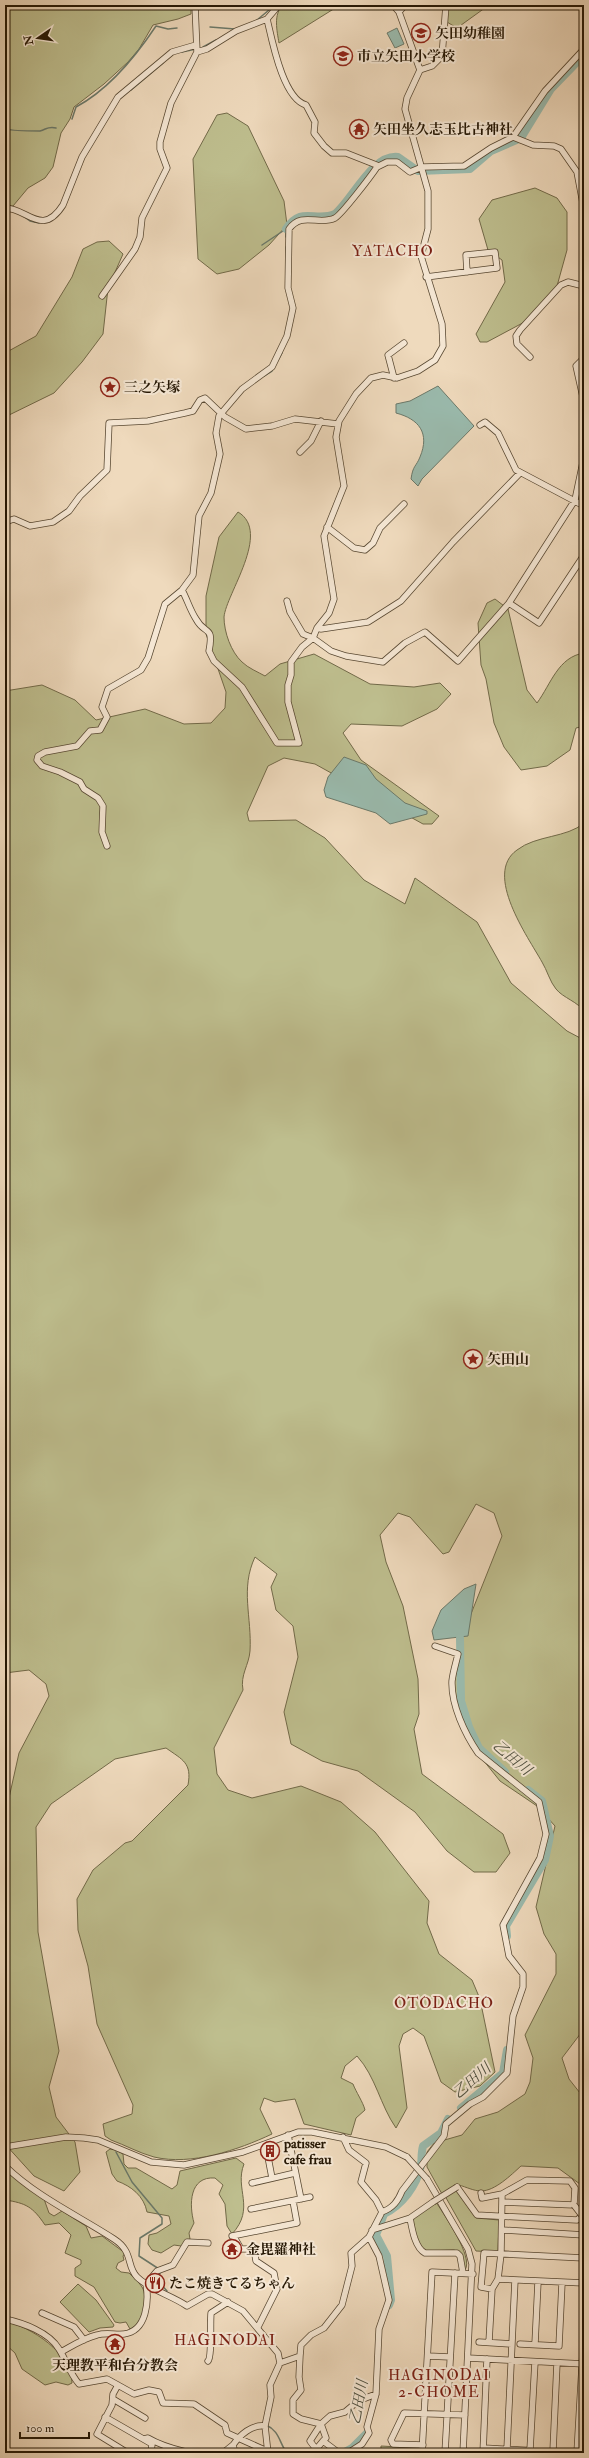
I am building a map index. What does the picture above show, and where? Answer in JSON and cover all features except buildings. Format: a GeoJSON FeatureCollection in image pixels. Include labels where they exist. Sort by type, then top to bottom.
{"type":"FeatureCollection","features":[{"type":"Feature","properties":{"kind":"street"},"geometry":{"type":"LineString","coordinates":[[102,296],[135,249],[140,237],[142,218],[168,168],[160,149],[163,129],[180,82],[196,48],[195,5]]}},
{"type":"Feature","properties":{"kind":"street"},"geometry":{"type":"LineString","coordinates":[[5,208],[17,211],[37,221],[58,213],[63,205],[87,146],[118,96],[166,56],[179,50],[196,48],[206,49],[236,31],[267,19],[279,5]]}},
{"type":"Feature","properties":{"kind":"street"},"geometry":{"type":"LineString","coordinates":[[182,590],[196,621],[210,632],[211,638],[209,651],[214,661],[242,687],[277,743],[299,743],[288,702],[291,662],[302,647],[313,638],[317,628],[329,613],[334,599],[324,540],[327,527],[345,481],[336,441],[338,424],[366,382],[377,376],[394,378],[403,377],[430,365],[440,354],[443,346],[442,324],[426,277],[421,256],[428,229],[429,198],[420,170],[405,109],[420,70],[399,12],[393,5]]}},
{"type":"Feature","properties":{"kind":"street"},"geometry":{"type":"LineString","coordinates":[[399,12],[405,5]]}},
{"type":"Feature","properties":{"kind":"street"},"geometry":{"type":"LineString","coordinates":[[420,70],[432,66],[442,56],[446,5]]}},
{"type":"Feature","properties":{"kind":"street"},"geometry":{"type":"LineString","coordinates":[[267,19],[288,88],[300,103],[306,105],[315,122],[314,133],[324,146],[332,153],[346,153],[377,164],[397,162],[407,170],[464,166],[491,148],[513,138],[545,91],[584,49]]}},
{"type":"Feature","properties":{"kind":"street"},"geometry":{"type":"LineString","coordinates":[[513,138],[533,145],[554,146],[567,155],[577,172],[584,209]]}},
{"type":"Feature","properties":{"kind":"street"},"geometry":{"type":"LineString","coordinates":[[107,846],[102,832],[103,806],[98,798],[84,789],[80,782],[60,772],[42,766],[37,760],[38,756],[44,752],[77,746],[90,731],[100,730],[107,717],[102,707],[108,689],[142,670],[148,658],[165,604],[182,590],[193,575],[199,516],[215,483],[220,454],[216,433],[220,413],[242,389],[269,370],[277,360],[278,352],[285,340],[293,308],[288,288],[289,229],[294,223],[303,219],[323,220],[337,217],[377,164]]}},
{"type":"Feature","properties":{"kind":"street"},"geometry":{"type":"LineString","coordinates":[[426,277],[467,272],[497,268],[495,252],[466,255],[467,272]]}},
{"type":"Feature","properties":{"kind":"street"},"geometry":{"type":"LineString","coordinates":[[530,357],[517,344],[516,336],[520,330],[561,286],[568,282],[584,286]]}},
{"type":"Feature","properties":{"kind":"street"},"geometry":{"type":"LineString","coordinates":[[394,378],[388,355],[404,343]]}},
{"type":"Feature","properties":{"kind":"street"},"geometry":{"type":"LineString","coordinates":[[584,358],[576,366],[584,402]]}},
{"type":"Feature","properties":{"kind":"street"},"geometry":{"type":"LineString","coordinates":[[5,522],[14,519],[30,526],[46,524],[69,511],[107,470],[109,423],[152,420],[193,411],[200,400],[205,398],[215,406],[220,413],[246,428],[272,426],[295,419],[338,424]]}},
{"type":"Feature","properties":{"kind":"street"},"geometry":{"type":"LineString","coordinates":[[300,452],[311,441],[321,421]]}},
{"type":"Feature","properties":{"kind":"street"},"geometry":{"type":"LineString","coordinates":[[480,425],[485,422],[498,433],[516,470],[584,506]]}},
{"type":"Feature","properties":{"kind":"street"},"geometry":{"type":"LineString","coordinates":[[287,601],[291,614],[303,634],[313,638],[331,651],[346,656],[383,662],[405,643],[425,632],[458,661],[509,603],[575,500],[584,458]]}},
{"type":"Feature","properties":{"kind":"street"},"geometry":{"type":"LineString","coordinates":[[317,628],[321,630],[368,622],[401,601],[453,542],[520,473]]}},
{"type":"Feature","properties":{"kind":"street"},"geometry":{"type":"LineString","coordinates":[[327,527],[354,548],[365,550],[373,543],[380,528],[404,504]]}},
{"type":"Feature","properties":{"kind":"street"},"geometry":{"type":"LineString","coordinates":[[509,603],[539,623],[584,555]]}},
{"type":"Feature","properties":{"kind":"street"},"geometry":{"type":"LineString","coordinates":[[382,2212],[389,2210],[398,2200],[402,2191],[444,2136],[446,2124],[470,2104],[483,2097],[507,2073],[513,2016],[523,1987],[523,1974],[509,1956],[503,1925],[540,1858],[546,1834],[539,1802],[478,1753],[470,1742],[456,1706],[452,1682],[458,1654],[435,1646]]}},
{"type":"Feature","properties":{"kind":"street"},"geometry":{"type":"LineString","coordinates":[[5,2147],[66,2137],[84,2138],[98,2140],[151,2162],[184,2165],[243,2152],[298,2132],[312,2132],[386,2147],[407,2157],[427,2179],[468,2249],[473,2274],[463,2453]]}},
{"type":"Feature","properties":{"kind":"street"},"geometry":{"type":"LineString","coordinates":[[288,2135],[301,2199]]}},
{"type":"Feature","properties":{"kind":"street"},"geometry":{"type":"LineString","coordinates":[[343,2138],[349,2150],[366,2163],[361,2182],[376,2200],[382,2212],[376,2230]]}},
{"type":"Feature","properties":{"kind":"street"},"geometry":{"type":"LineString","coordinates":[[268,2157],[272,2178]]}},
{"type":"Feature","properties":{"kind":"street"},"geometry":{"type":"LineString","coordinates":[[5,2166],[38,2194],[114,2239],[129,2255],[132,2272],[146,2284],[187,2306],[208,2294],[228,2302],[243,2311],[258,2327],[278,2353],[280,2363],[270,2385],[271,2396],[265,2426],[268,2452],[237,2439],[227,2433],[225,2425],[200,2407],[190,2403],[163,2402],[157,2391],[145,2391],[134,2394],[105,2378],[79,2384],[61,2352],[50,2339],[25,2326],[5,2319]]}},
{"type":"Feature","properties":{"kind":"street"},"geometry":{"type":"LineString","coordinates":[[252,2183],[296,2173]]}},
{"type":"Feature","properties":{"kind":"street"},"geometry":{"type":"LineString","coordinates":[[481,2193],[482,2198],[502,2194],[527,2180],[570,2181],[575,2188],[574,2205],[584,2218]]}},
{"type":"Feature","properties":{"kind":"street"},"geometry":{"type":"LineString","coordinates":[[321,2424],[301,2419],[293,2414],[293,2400],[302,2390],[299,2377],[300,2345],[311,2335],[324,2328],[342,2305],[352,2266],[351,2253],[376,2230],[410,2218],[457,2187],[477,2215],[577,2220],[584,2214]]}},
{"type":"Feature","properties":{"kind":"street"},"geometry":{"type":"LineString","coordinates":[[489,2342],[492,2290],[498,2279],[501,2254],[502,2194]]}},
{"type":"Feature","properties":{"kind":"street"},"geometry":{"type":"LineString","coordinates":[[251,2209],[310,2197]]}},
{"type":"Feature","properties":{"kind":"street"},"geometry":{"type":"LineString","coordinates":[[258,2327],[277,2289],[274,2273],[256,2261],[254,2249],[241,2249],[233,2237],[297,2223],[293,2201]]}},
{"type":"Feature","properties":{"kind":"street"},"geometry":{"type":"LineString","coordinates":[[503,2202],[574,2205]]}},
{"type":"Feature","properties":{"kind":"street"},"geometry":{"type":"LineString","coordinates":[[410,2218],[414,2237],[421,2250],[425,2253],[457,2253],[460,2256],[464,2273]]}},
{"type":"Feature","properties":{"kind":"street"},"geometry":{"type":"LineString","coordinates":[[502,2230],[584,2235]]}},
{"type":"Feature","properties":{"kind":"street"},"geometry":{"type":"LineString","coordinates":[[348,2453],[362,2444],[369,2436],[370,2431],[367,2427],[376,2394],[379,2329],[389,2300],[379,2256],[369,2237]]}},
{"type":"Feature","properties":{"kind":"street"},"geometry":{"type":"LineString","coordinates":[[61,2352],[84,2340],[103,2333],[124,2334],[136,2329],[141,2324],[148,2301],[146,2284],[157,2271],[173,2265],[187,2242],[208,2243]]}},
{"type":"Feature","properties":{"kind":"street"},"geometry":{"type":"LineString","coordinates":[[492,2290],[481,2287],[484,2272],[484,2253],[584,2258]]}},
{"type":"Feature","properties":{"kind":"street"},"geometry":{"type":"LineString","coordinates":[[422,2453],[432,2272],[473,2274]]}},
{"type":"Feature","properties":{"kind":"street"},"geometry":{"type":"LineString","coordinates":[[445,2453],[455,2273]]}},
{"type":"Feature","properties":{"kind":"street"},"geometry":{"type":"LineString","coordinates":[[498,2279],[584,2283]]}},
{"type":"Feature","properties":{"kind":"street"},"geometry":{"type":"LineString","coordinates":[[507,2449],[515,2280]]}},
{"type":"Feature","properties":{"kind":"street"},"geometry":{"type":"LineString","coordinates":[[535,2344],[538,2282]]}},
{"type":"Feature","properties":{"kind":"street"},"geometry":{"type":"LineString","coordinates":[[520,2344],[559,2346],[562,2282]]}},
{"type":"Feature","properties":{"kind":"street"},"geometry":{"type":"LineString","coordinates":[[208,2361],[211,2353],[209,2339],[212,2313],[228,2302]]}},
{"type":"Feature","properties":{"kind":"street"},"geometry":{"type":"LineString","coordinates":[[42,2313],[74,2327],[84,2340]]}},
{"type":"Feature","properties":{"kind":"street"},"geometry":{"type":"LineString","coordinates":[[487,2359],[484,2450],[507,2449],[577,2453],[584,2331]]}},
{"type":"Feature","properties":{"kind":"street"},"geometry":{"type":"LineString","coordinates":[[479,2342],[512,2344]]}},
{"type":"Feature","properties":{"kind":"street"},"geometry":{"type":"LineString","coordinates":[[280,2363],[300,2356]]}},
{"type":"Feature","properties":{"kind":"street"},"geometry":{"type":"LineString","coordinates":[[428,2356],[450,2356]]}},
{"type":"Feature","properties":{"kind":"street"},"geometry":{"type":"LineString","coordinates":[[468,2358],[583,2364]]}},
{"type":"Feature","properties":{"kind":"street"},"geometry":{"type":"LineString","coordinates":[[530,2450],[534,2362]]}},
{"type":"Feature","properties":{"kind":"street"},"geometry":{"type":"LineString","coordinates":[[553,2451],[558,2363]]}},
{"type":"Feature","properties":{"kind":"street"},"geometry":{"type":"LineString","coordinates":[[118,2385],[97,2434],[128,2453]]}},
{"type":"Feature","properties":{"kind":"street"},"geometry":{"type":"LineString","coordinates":[[321,2424],[326,2438],[315,2451],[310,2441],[321,2424],[330,2416],[345,2412],[358,2401],[376,2394]]}},
{"type":"Feature","properties":{"kind":"street"},"geometry":{"type":"LineString","coordinates":[[113,2399],[145,2418]]}},
{"type":"Feature","properties":{"kind":"street"},"geometry":{"type":"LineString","coordinates":[[422,2445],[393,2444],[391,2440],[404,2413],[465,2415]]}},
{"type":"Feature","properties":{"kind":"street"},"geometry":{"type":"LineString","coordinates":[[105,2417],[152,2444],[152,2453]]}},
{"type":"Feature","properties":{"kind":"street"},"geometry":{"type":"LineString","coordinates":[[223,2453],[233,2445],[237,2439],[254,2427],[265,2426]]}},
{"type":"Feature","properties":{"kind":"street"},"geometry":{"type":"LineString","coordinates":[[144,2440],[148,2438],[158,2444],[165,2444],[188,2452],[211,2453]]}},
{"type":"Feature","properties":{"kind":"street"},"geometry":{"type":"LineString","coordinates":[[323,2441],[339,2453]]}},
{"type":"Feature","properties":{"kind":"street"},"geometry":{"type":"LineString","coordinates":[[233,2445],[235,2453]]}},
{"type":"Feature","properties":{"kind":"green space"},"geometry":{"type":"Polygon","coordinates":[[[5,5],[191,5],[191,14],[153,25],[139,49],[128,62],[104,84],[74,107],[70,119],[61,133],[53,167],[45,178],[28,188],[13,206],[5,206],[5,5]]]}},
{"type":"Feature","properties":{"kind":"green space"},"geometry":{"type":"Polygon","coordinates":[[[283,5],[340,5],[279,43],[277,18],[283,5]]]}},
{"type":"Feature","properties":{"kind":"green space"},"geometry":{"type":"Polygon","coordinates":[[[443,5],[489,5],[457,28],[447,22],[443,5]]]}},
{"type":"Feature","properties":{"kind":"green space"},"geometry":{"type":"Polygon","coordinates":[[[227,113],[248,126],[284,201],[287,225],[269,245],[239,269],[217,274],[198,259],[193,159],[217,115],[227,113]]]}},
{"type":"Feature","properties":{"kind":"green space"},"geometry":{"type":"Polygon","coordinates":[[[535,188],[557,198],[567,212],[567,250],[557,286],[532,318],[487,342],[480,342],[476,334],[505,282],[502,260],[488,250],[479,219],[492,200],[535,188]]]}},
{"type":"Feature","properties":{"kind":"green space"},"geometry":{"type":"Polygon","coordinates":[[[109,241],[123,254],[108,288],[103,334],[82,362],[54,393],[5,417],[5,353],[36,336],[72,277],[83,249],[97,242],[109,241]]]}},
{"type":"Feature","properties":{"kind":"green space"},"geometry":{"type":"Polygon","coordinates":[[[238,512],[247,521],[250,534],[249,548],[224,617],[225,629],[231,647],[244,664],[265,676],[280,664],[314,654],[370,684],[414,687],[440,683],[451,694],[437,709],[402,726],[351,724],[343,733],[361,760],[439,816],[432,824],[423,824],[315,764],[284,758],[268,766],[247,813],[249,821],[296,820],[325,838],[364,880],[405,904],[415,878],[477,922],[511,983],[567,1031],[584,1040],[584,2029],[562,2058],[569,2079],[584,2098],[584,2187],[558,2168],[521,2166],[502,2182],[492,2188],[481,2191],[459,2185],[442,2194],[427,2167],[427,2152],[434,2143],[462,2135],[475,2119],[498,2112],[525,2094],[530,2082],[533,2058],[525,2035],[556,1974],[556,1954],[544,1934],[536,1907],[555,1826],[537,1806],[500,1781],[471,1745],[456,1706],[452,1682],[459,1644],[502,1536],[494,1513],[476,1504],[449,1552],[443,1554],[410,1517],[398,1513],[380,1535],[386,1562],[403,1606],[418,1679],[419,1714],[414,1729],[422,1774],[503,1834],[510,1853],[496,1872],[474,1872],[447,1851],[415,1812],[358,1771],[322,1761],[291,1744],[284,1712],[298,1657],[293,1626],[276,1610],[271,1587],[277,1574],[255,1557],[248,1580],[247,1592],[250,1651],[242,1685],[243,1690],[214,1748],[217,1774],[228,1790],[252,1798],[301,1786],[341,1802],[375,1832],[429,1901],[427,1923],[439,1954],[472,1980],[480,1999],[495,2072],[480,2086],[455,2092],[441,2082],[424,2036],[413,2028],[403,2034],[399,2046],[407,2108],[396,2128],[369,2073],[357,2056],[345,2066],[341,2078],[353,2084],[365,2110],[356,2118],[351,2135],[304,2124],[295,2099],[275,2102],[264,2098],[260,2109],[272,2134],[244,2146],[214,2155],[183,2159],[154,2157],[111,2140],[105,2136],[103,2124],[132,2114],[133,2105],[97,2024],[88,1966],[78,1930],[77,1899],[93,1870],[125,1843],[132,1841],[188,1785],[189,1772],[185,1763],[166,1748],[115,1759],[51,1804],[36,1827],[38,1932],[59,2051],[49,2087],[56,2117],[75,2142],[80,2172],[64,2191],[34,2176],[5,2144],[5,1816],[19,1753],[49,1696],[46,1684],[29,1670],[5,1673],[5,691],[42,685],[75,700],[96,720],[145,709],[184,724],[211,723],[225,708],[226,692],[206,634],[206,596],[219,537],[238,512]]]}},
{"type":"Feature","properties":{"kind":"green space"},"geometry":{"type":"Polygon","coordinates":[[[495,599],[508,609],[527,690],[537,703],[561,666],[575,656],[584,653],[584,726],[576,728],[570,750],[547,766],[521,770],[504,747],[494,723],[486,679],[481,665],[478,623],[487,603],[495,599]]]}},
{"type":"Feature","properties":{"kind":"green space"},"geometry":{"type":"Polygon","coordinates":[[[584,823],[584,1012],[578,1005],[559,992],[552,983],[512,906],[506,889],[505,874],[508,861],[517,850],[533,842],[577,828],[584,823]]]}},
{"type":"Feature","properties":{"kind":"green space"},"geometry":{"type":"Polygon","coordinates":[[[110,2149],[116,2150],[123,2154],[124,2164],[128,2168],[136,2168],[172,2189],[177,2185],[180,2171],[236,2158],[244,2164],[241,2182],[244,2207],[243,2216],[239,2225],[232,2234],[227,2226],[225,2204],[219,2194],[223,2185],[215,2178],[206,2179],[200,2182],[193,2193],[192,2216],[194,2223],[189,2233],[190,2239],[181,2246],[174,2245],[161,2253],[152,2250],[148,2244],[149,2235],[157,2233],[171,2224],[169,2216],[147,2212],[140,2196],[132,2189],[117,2181],[112,2174],[106,2152],[110,2149]]]}},
{"type":"Feature","properties":{"kind":"green space"},"geometry":{"type":"Polygon","coordinates":[[[5,2169],[44,2199],[49,2213],[54,2216],[62,2211],[86,2226],[91,2238],[102,2236],[125,2253],[123,2256],[124,2260],[118,2263],[116,2268],[121,2272],[129,2273],[136,2280],[142,2287],[145,2298],[144,2311],[135,2326],[130,2329],[126,2322],[115,2322],[94,2287],[75,2276],[75,2268],[81,2264],[81,2260],[65,2253],[71,2235],[59,2223],[45,2225],[33,2210],[24,2204],[5,2200],[5,2169]]]}},
{"type":"Feature","properties":{"kind":"green space"},"geometry":{"type":"Polygon","coordinates":[[[456,2190],[476,2218],[499,2220],[498,2252],[476,2251],[445,2196],[456,2190]]]}},
{"type":"Feature","properties":{"kind":"green space"},"geometry":{"type":"Polygon","coordinates":[[[436,2202],[462,2246],[467,2264],[465,2270],[459,2252],[454,2250],[427,2251],[423,2249],[418,2241],[414,2231],[414,2216],[436,2202]]]}},
{"type":"Feature","properties":{"kind":"green space"},"geometry":{"type":"Polygon","coordinates":[[[78,2284],[96,2300],[114,2325],[113,2327],[100,2328],[89,2332],[60,2302],[78,2284]]]}},
{"type":"Feature","properties":{"kind":"green space"},"geometry":{"type":"Polygon","coordinates":[[[5,2321],[38,2335],[58,2352],[70,2372],[72,2383],[68,2385],[56,2382],[45,2385],[22,2369],[15,2353],[5,2344],[5,2321]]]}},
{"type":"Feature","properties":{"kind":"green space"},"geometry":{"type":"Polygon","coordinates":[[[381,2446],[417,2448],[420,2453],[381,2453],[381,2446]]]}},
{"type":"Feature","properties":{"kind":"shaded area"},"geometry":{"type":"Polygon","coordinates":[[[397,28],[404,44],[395,48],[387,33],[397,28]]]}},
{"type":"Feature","properties":{"kind":"shaded area"},"geometry":{"type":"Polygon","coordinates":[[[438,386],[474,426],[422,479],[418,486],[411,479],[423,448],[423,434],[416,423],[411,419],[396,413],[396,404],[410,401],[438,386]]]}},
{"type":"Feature","properties":{"kind":"shaded area"},"geometry":{"type":"Polygon","coordinates":[[[344,757],[366,765],[376,779],[405,803],[427,811],[427,814],[390,824],[376,813],[326,797],[324,790],[328,777],[344,757]]]}},
{"type":"Feature","properties":{"kind":"shaded area"},"geometry":{"type":"Polygon","coordinates":[[[476,1584],[468,1636],[434,1640],[432,1631],[441,1610],[464,1589],[476,1584]]]}},
{"type":"Feature","properties":{"kind":"waterway"},"geometry":{"type":"LineString","coordinates":[[257,20],[275,5]]}},
{"type":"Feature","properties":{"kind":"waterway"},"geometry":{"type":"LineString","coordinates":[[72,119],[76,107],[88,100],[110,82],[140,49],[156,26],[168,29],[177,28]]}},
{"type":"Feature","properties":{"kind":"waterway"},"geometry":{"type":"LineString","coordinates":[[210,27],[235,29]]}},
{"type":"Feature","properties":{"kind":"waterway"},"geometry":{"type":"LineString","coordinates":[[203,47],[216,40]]}},
{"type":"Feature","properties":{"kind":"waterway"},"geometry":{"type":"LineString","coordinates":[[182,52],[196,49]]}},
{"type":"Feature","properties":{"kind":"waterway"},"geometry":{"type":"LineString","coordinates":[[286,229],[292,222],[303,216],[321,217],[335,214],[371,170],[389,158],[398,157],[418,171],[470,169],[491,151],[521,138],[551,89],[584,55]]}},
{"type":"Feature","properties":{"kind":"waterway"},"geometry":{"type":"LineString","coordinates":[[131,90],[163,63]]}},
{"type":"Feature","properties":{"kind":"waterway"},"geometry":{"type":"LineString","coordinates":[[5,121],[8,129],[10,130],[40,131],[53,127],[56,128]]}},
{"type":"Feature","properties":{"kind":"waterway"},"geometry":{"type":"LineString","coordinates":[[23,216],[30,221],[39,223]]}},
{"type":"Feature","properties":{"kind":"waterway"},"geometry":{"type":"LineString","coordinates":[[286,229],[286,237]]}},
{"type":"Feature","properties":{"kind":"waterway"},"geometry":{"type":"LineString","coordinates":[[262,245],[286,229]]}},
{"type":"Feature","properties":{"kind":"waterway"},"geometry":{"type":"LineString","coordinates":[[286,247],[286,287]]}},
{"type":"Feature","properties":{"kind":"waterway"},"geometry":{"type":"LineString","coordinates":[[264,376],[272,371],[282,353]]}},
{"type":"Feature","properties":{"kind":"waterway","name":"乙田川"},"geometry":{"type":"LineString","coordinates":[[460,1638],[461,1701],[469,1727],[479,1748],[505,1772]]}},
{"type":"Feature","properties":{"kind":"waterway","name":"乙田川"},"geometry":{"type":"LineString","coordinates":[[507,1936],[506,1926],[545,1860],[550,1836],[542,1801],[528,1790]]}},
{"type":"Feature","properties":{"kind":"waterway","name":"乙田川"},"geometry":{"type":"LineString","coordinates":[[461,2108],[503,2073],[507,2050]]}},
{"type":"Feature","properties":{"kind":"waterway","name":"乙田川"},"geometry":{"type":"LineString","coordinates":[[389,2305],[391,2300],[387,2256],[376,2235],[384,2214],[397,2206],[403,2200],[416,2180],[421,2165],[423,2146],[441,2133],[448,2119]]}},
{"type":"Feature","properties":{"kind":"waterway"},"geometry":{"type":"LineString","coordinates":[[116,2152],[132,2182],[162,2218],[162,2224],[140,2238],[139,2256],[159,2269]]}},
{"type":"Feature","properties":{"kind":"waterway"},"geometry":{"type":"LineString","coordinates":[[160,2273],[158,2281],[167,2291]]}},
{"type":"Feature","properties":{"kind":"waterway"},"geometry":{"type":"LineString","coordinates":[[266,2425],[274,2430],[287,2453]]}},
{"type":"Feature","properties":{"kind":"waterway","name":"乙田川"},"geometry":{"type":"LineString","coordinates":[[343,2453],[352,2448],[367,2433]]}},
{"type":"Feature","properties":{"kind":"place","name":"矢田幼稚園"},"geometry":{"type":"Point","coordinates":[421,33]}},
{"type":"Feature","properties":{"kind":"place","name":"市立矢田小学校"},"geometry":{"type":"Point","coordinates":[343,56]}},
{"type":"Feature","properties":{"kind":"place","name":"矢田坐久志玉比古神社"},"geometry":{"type":"Point","coordinates":[359,129]}},
{"type":"Feature","properties":{"kind":"place","name":"三之矢塚"},"geometry":{"type":"Point","coordinates":[110,387]}},
{"type":"Feature","properties":{"kind":"place","name":"矢田山"},"geometry":{"type":"Point","coordinates":[473,1359]}},
{"type":"Feature","properties":{"kind":"place","name":"patisser cafe frau"},"geometry":{"type":"Point","coordinates":[270,2151]}},
{"type":"Feature","properties":{"kind":"place","name":"金毘羅神社"},"geometry":{"type":"Point","coordinates":[232,2249]}},
{"type":"Feature","properties":{"kind":"place","name":"たこ焼きてるちゃん"},"geometry":{"type":"Point","coordinates":[155,2283]}},
{"type":"Feature","properties":{"kind":"place","name":"天理教平和台分教会"},"geometry":{"type":"Point","coordinates":[115,2344]}},
{"type":"Feature","properties":{"kind":"district","name":"YATACHO"},"geometry":{"type":"Point","coordinates":[393,251]}},
{"type":"Feature","properties":{"kind":"district","name":"OTODACHO"},"geometry":{"type":"Point","coordinates":[444,2003]}},
{"type":"Feature","properties":{"kind":"district","name":"HAGINODAI"},"geometry":{"type":"Point","coordinates":[225,2340]}},
{"type":"Feature","properties":{"kind":"district","name":"HAGINODAI 2-CHOME"},"geometry":{"type":"Point","coordinates":[439,2384]}}]}
